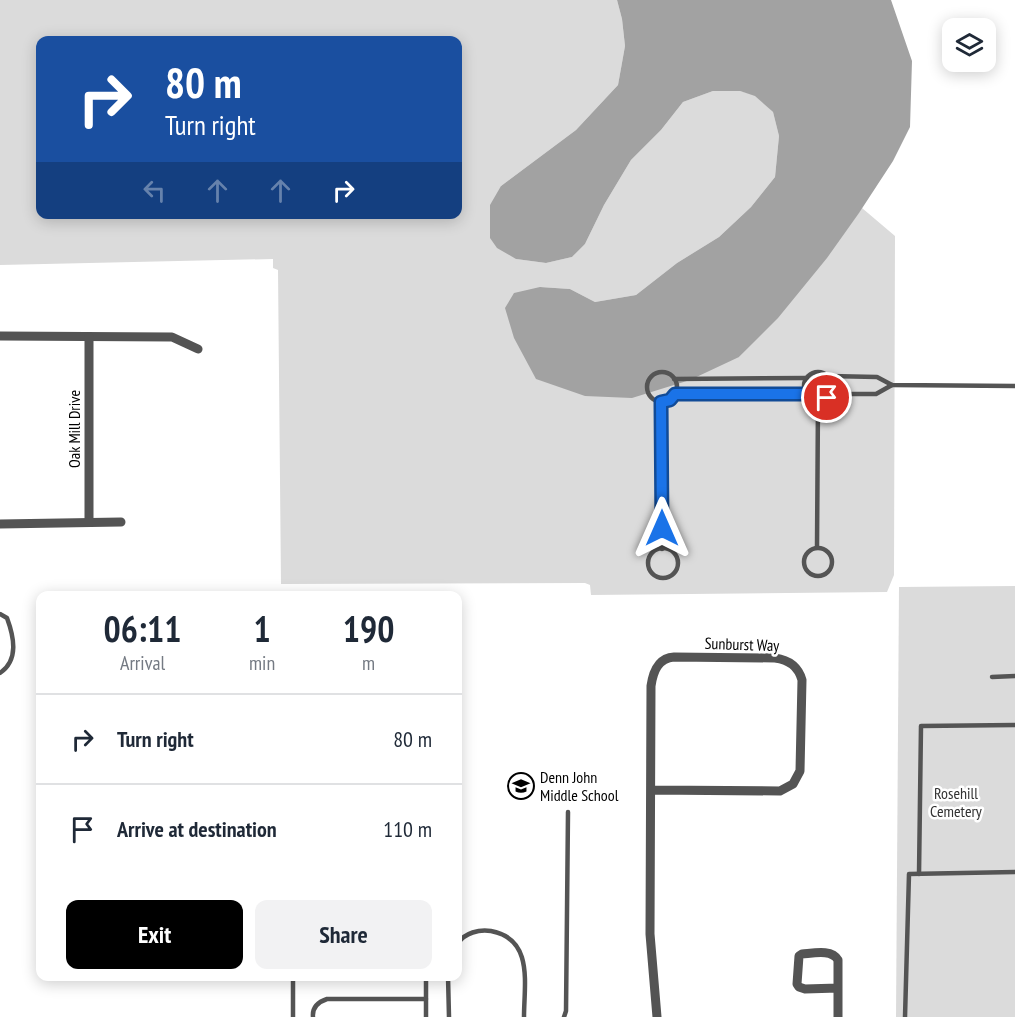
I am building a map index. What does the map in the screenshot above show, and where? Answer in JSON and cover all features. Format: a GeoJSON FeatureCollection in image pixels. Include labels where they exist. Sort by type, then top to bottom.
{"type":"FeatureCollection","features":[{"type":"Feature","properties":{"kind":"street"},"geometry":{"type":"LineString","coordinates":[[0,336],[172,337],[198,349]]}},
{"type":"Feature","properties":{"kind":"street","name":"Oak Mill Drive"},"geometry":{"type":"LineString","coordinates":[[88,337],[89,522]]}},
{"type":"Feature","properties":{"kind":"street"},"geometry":{"type":"LineString","coordinates":[[0,524],[121,522]]}},
{"type":"Feature","properties":{"kind":"street","name":"Sunburst Way"},"geometry":{"type":"LineString","coordinates":[[652,790],[780,791],[793,784],[800,771],[802,680],[800,672],[783,659],[775,658],[674,657],[664,659],[655,670],[651,686],[650,934],[657,1017]]}},
{"type":"Feature","properties":{"kind":"street"},"geometry":{"type":"LineString","coordinates":[[838,988],[805,989],[799,987],[799,956],[832,953],[836,956],[838,960],[838,988],[838,1017]]}},
{"type":"Feature","properties":{"kind":"lane"},"geometry":{"type":"LineString","coordinates":[[661,372],[666,373],[674,379],[677,388],[675,394],[670,400],[661,402],[652,399],[647,390],[649,380],[661,372]]}},
{"type":"Feature","properties":{"kind":"lane"},"geometry":{"type":"LineString","coordinates":[[829,376],[833,385],[830,394],[823,400],[813,400],[806,394],[804,384],[807,378],[816,372],[829,376],[877,377],[892,385],[1015,386]]}},
{"type":"Feature","properties":{"kind":"lane"},"geometry":{"type":"LineString","coordinates":[[674,379],[807,378]]}},
{"type":"Feature","properties":{"kind":"lane"},"geometry":{"type":"LineString","coordinates":[[830,394],[876,394],[892,385]]}},
{"type":"Feature","properties":{"kind":"lane"},"geometry":{"type":"LineString","coordinates":[[675,394],[806,394]]}},
{"type":"Feature","properties":{"kind":"lane"},"geometry":{"type":"LineString","coordinates":[[818,400],[818,547]]}},
{"type":"Feature","properties":{"kind":"lane"},"geometry":{"type":"LineString","coordinates":[[661,402],[662,549]]}},
{"type":"Feature","properties":{"kind":"lane"},"geometry":{"type":"LineString","coordinates":[[818,547],[827,550],[832,558],[831,568],[819,576],[807,571],[804,563],[809,550],[818,547]]}},
{"type":"Feature","properties":{"kind":"lane"},"geometry":{"type":"LineString","coordinates":[[662,549],[673,553],[677,561],[676,570],[665,578],[651,573],[648,563],[651,554],[662,549]]}},
{"type":"Feature","properties":{"kind":"lane"},"geometry":{"type":"LineString","coordinates":[[0,614],[7,618],[13,643],[8,667],[0,673]]}},
{"type":"Feature","properties":{"kind":"lane"},"geometry":{"type":"LineString","coordinates":[[992,676],[1015,676]]}},
{"type":"Feature","properties":{"kind":"lane"},"geometry":{"type":"LineString","coordinates":[[919,874],[921,726],[1015,725]]}},
{"type":"Feature","properties":{"kind":"lane"},"geometry":{"type":"LineString","coordinates":[[564,1017],[566,1011],[568,812]]}},
{"type":"Feature","properties":{"kind":"lane"},"geometry":{"type":"LineString","coordinates":[[905,1017],[909,874],[1015,872]]}},
{"type":"Feature","properties":{"kind":"lane"},"geometry":{"type":"LineString","coordinates":[[462,938],[486,930],[500,933],[511,939],[521,951],[525,969],[524,1017]]}},
{"type":"Feature","properties":{"kind":"lane"},"geometry":{"type":"LineString","coordinates":[[293,981],[293,1017]]}},
{"type":"Feature","properties":{"kind":"lane"},"geometry":{"type":"LineString","coordinates":[[426,981],[426,1017]]}},
{"type":"Feature","properties":{"kind":"lane"},"geometry":{"type":"LineString","coordinates":[[448,981],[448,1017]]}},
{"type":"Feature","properties":{"kind":"lane"},"geometry":{"type":"LineString","coordinates":[[314,1017],[313,1010],[316,1005],[327,999],[426,999]]}},
{"type":"Feature","properties":{"kind":"green space"},"geometry":{"type":"Polygon","coordinates":[[[0,0],[617,0],[625,46],[618,85],[576,130],[501,186],[516,259],[546,263],[572,257],[585,244],[604,205],[631,160],[661,130],[683,102],[713,91],[740,91],[755,95],[773,112],[779,136],[775,177],[751,207],[719,237],[677,263],[636,295],[595,302],[570,289],[540,287],[739,357],[804,285],[862,208],[895,236],[894,575],[887,592],[591,595],[590,585],[585,583],[281,584],[278,270],[273,268],[273,259],[0,265],[0,0]]]}},
{"type":"Feature","properties":{"kind":"green space","name":"Rosehill Cemetery"},"geometry":{"type":"Polygon","coordinates":[[[1015,586],[1015,1017],[896,1017],[899,587],[1015,586]]]}},
{"type":"Feature","properties":{"kind":"shaded area"},"geometry":{"type":"Polygon","coordinates":[[[617,0],[891,0],[912,61],[910,127],[893,161],[827,258],[778,318],[739,357],[690,380],[632,398],[585,396],[536,379],[514,338],[505,308],[514,293],[540,287],[570,289],[595,302],[636,295],[677,263],[719,237],[751,207],[775,177],[779,136],[773,112],[755,96],[740,91],[713,91],[683,102],[661,130],[631,160],[604,205],[585,244],[572,257],[546,263],[516,259],[497,248],[490,238],[490,205],[501,186],[576,130],[618,85],[625,46],[617,0]]]}},
{"type":"Feature","properties":{"kind":"place","name":"Denn John Middle School"},"geometry":{"type":"Point","coordinates":[521,786]}},
{"type":"Feature","properties":{"kind":"route"},"geometry":{"type":"LineString","coordinates":[[662,528],[661,402],[670,400],[675,394],[806,394],[813,400],[827,398]]}}]}
